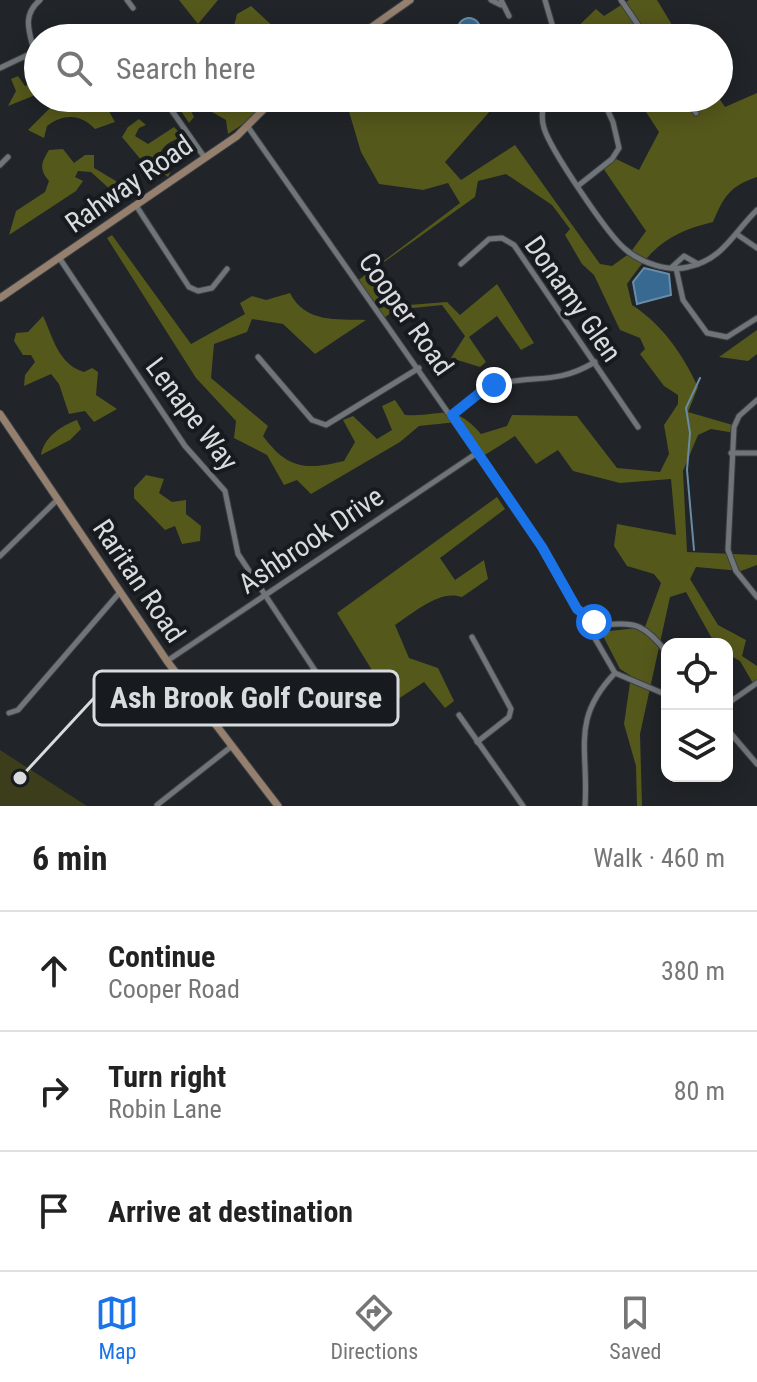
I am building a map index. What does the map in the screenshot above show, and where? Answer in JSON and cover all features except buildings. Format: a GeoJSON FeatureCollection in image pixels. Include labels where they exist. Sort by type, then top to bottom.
{"type":"FeatureCollection","features":[{"type":"Feature","properties":{"kind":"street"},"geometry":{"type":"LineString","coordinates":[[27,24],[30,11],[40,0]]}},
{"type":"Feature","properties":{"kind":"street"},"geometry":{"type":"LineString","coordinates":[[127,0],[133,8]]}},
{"type":"Feature","properties":{"kind":"street"},"geometry":{"type":"LineString","coordinates":[[376,24],[410,0]]}},
{"type":"Feature","properties":{"kind":"street"},"geometry":{"type":"LineString","coordinates":[[491,0],[501,2],[509,16]]}},
{"type":"Feature","properties":{"kind":"street"},"geometry":{"type":"LineString","coordinates":[[545,0],[552,24]]}},
{"type":"Feature","properties":{"kind":"street"},"geometry":{"type":"LineString","coordinates":[[621,0],[637,24]]}},
{"type":"Feature","properties":{"kind":"street"},"geometry":{"type":"LineString","coordinates":[[0,68],[24,56]]}},
{"type":"Feature","properties":{"kind":"street"},"geometry":{"type":"LineString","coordinates":[[173,112],[205,158]]}},
{"type":"Feature","properties":{"kind":"street","name":"Rahway Road"},"geometry":{"type":"LineString","coordinates":[[0,298],[137,207],[248,127],[262,112]]}},
{"type":"Feature","properties":{"kind":"street"},"geometry":{"type":"LineString","coordinates":[[544,112],[542,124],[550,144],[626,250],[648,263],[674,268],[698,264],[719,254],[757,210]]}},
{"type":"Feature","properties":{"kind":"street"},"geometry":{"type":"LineString","coordinates":[[579,185],[612,159],[619,148],[608,112]]}},
{"type":"Feature","properties":{"kind":"street","name":"Cooper Road"},"geometry":{"type":"LineString","coordinates":[[248,127],[542,547],[615,673]]}},
{"type":"Feature","properties":{"kind":"street"},"geometry":{"type":"LineString","coordinates":[[0,165],[8,157]]}},
{"type":"Feature","properties":{"kind":"street"},"geometry":{"type":"LineString","coordinates":[[137,207],[189,287],[198,291],[212,288],[227,269]]}},
{"type":"Feature","properties":{"kind":"street"},"geometry":{"type":"LineString","coordinates":[[738,235],[757,248]]}},
{"type":"Feature","properties":{"kind":"street","name":"Donamy Glen"},"geometry":{"type":"LineString","coordinates":[[461,264],[484,241],[497,238],[512,243],[638,427]]}},
{"type":"Feature","properties":{"kind":"street"},"geometry":{"type":"LineString","coordinates":[[674,268],[684,256],[698,264]]}},
{"type":"Feature","properties":{"kind":"street","name":"Lenape Way"},"geometry":{"type":"LineString","coordinates":[[60,259],[185,446],[225,491],[234,544],[349,722]]}},
{"type":"Feature","properties":{"kind":"street"},"geometry":{"type":"LineString","coordinates":[[674,268],[683,300],[707,333],[727,337],[757,318]]}},
{"type":"Feature","properties":{"kind":"street"},"geometry":{"type":"LineString","coordinates":[[258,357],[312,420],[326,425],[419,368]]}},
{"type":"Feature","properties":{"kind":"street"},"geometry":{"type":"LineString","coordinates":[[452,415],[494,385],[567,377],[595,362]]}},
{"type":"Feature","properties":{"kind":"street"},"geometry":{"type":"LineString","coordinates":[[757,400],[739,416],[731,453],[729,557],[757,597]]}},
{"type":"Feature","properties":{"kind":"street","name":"Raritan Road"},"geometry":{"type":"LineString","coordinates":[[0,414],[167,661],[278,806]]}},
{"type":"Feature","properties":{"kind":"street","name":"Ashbrook Drive"},"geometry":{"type":"LineString","coordinates":[[167,661],[477,453]]}},
{"type":"Feature","properties":{"kind":"street"},"geometry":{"type":"LineString","coordinates":[[731,453],[757,453]]}},
{"type":"Feature","properties":{"kind":"street"},"geometry":{"type":"LineString","coordinates":[[0,556],[57,500]]}},
{"type":"Feature","properties":{"kind":"street"},"geometry":{"type":"LineString","coordinates":[[9,713],[18,710],[120,592]]}},
{"type":"Feature","properties":{"kind":"street","name":"Cooper Road"},"geometry":{"type":"LineString","coordinates":[[577,609],[602,625],[637,624],[661,647]]}},
{"type":"Feature","properties":{"kind":"street"},"geometry":{"type":"LineString","coordinates":[[593,636],[602,625]]}},
{"type":"Feature","properties":{"kind":"street"},"geometry":{"type":"LineString","coordinates":[[472,637],[511,709],[509,717],[477,742]]}},
{"type":"Feature","properties":{"kind":"street"},"geometry":{"type":"LineString","coordinates":[[585,806],[583,735],[586,715],[599,690],[615,673],[661,692]]}},
{"type":"Feature","properties":{"kind":"street"},"geometry":{"type":"LineString","coordinates":[[733,700],[757,683]]}},
{"type":"Feature","properties":{"kind":"street"},"geometry":{"type":"LineString","coordinates":[[459,715],[523,806]]}},
{"type":"Feature","properties":{"kind":"street"},"geometry":{"type":"LineString","coordinates":[[733,737],[757,764]]}},
{"type":"Feature","properties":{"kind":"street"},"geometry":{"type":"LineString","coordinates":[[157,805],[232,746]]}},
{"type":"Feature","properties":{"kind":"green space"},"geometry":{"type":"Polygon","coordinates":[[[0,750],[87,806],[0,806],[0,750]]]}},
{"type":"Feature","properties":{"kind":"shaded area"},"geometry":{"type":"Polygon","coordinates":[[[179,0],[218,0],[198,24],[179,0]]]}},
{"type":"Feature","properties":{"kind":"shaded area"},"geometry":{"type":"Polygon","coordinates":[[[629,0],[657,0],[672,24],[580,24],[596,9],[604,16],[629,0]]]}},
{"type":"Feature","properties":{"kind":"shaded area"},"geometry":{"type":"Polygon","coordinates":[[[251,6],[270,24],[234,24],[237,14],[251,6]]]}},
{"type":"Feature","properties":{"kind":"shaded area"},"geometry":{"type":"Polygon","coordinates":[[[18,76],[24,85],[24,100],[8,106],[16,91],[11,79],[18,76]]]}},
{"type":"Feature","properties":{"kind":"shaded area"},"geometry":{"type":"Polygon","coordinates":[[[757,93],[757,177],[729,193],[713,222],[684,231],[663,243],[627,284],[632,305],[671,342],[698,387],[688,412],[736,426],[735,433],[711,429],[698,435],[683,471],[687,552],[757,555],[757,565],[741,571],[696,567],[690,579],[718,625],[746,640],[742,656],[757,666],[757,683],[754,685],[740,661],[733,657],[733,638],[712,638],[686,592],[670,597],[640,734],[642,806],[637,806],[636,766],[624,724],[631,676],[620,669],[601,632],[645,627],[661,583],[654,574],[627,566],[614,546],[617,524],[676,535],[671,479],[620,483],[573,471],[558,450],[536,464],[515,436],[480,458],[457,422],[419,426],[400,442],[311,494],[297,480],[284,485],[267,455],[234,438],[236,421],[196,378],[107,238],[112,235],[191,344],[245,314],[240,303],[252,296],[266,300],[290,293],[296,303],[313,314],[333,319],[366,320],[315,354],[283,324],[252,319],[247,332],[214,344],[211,378],[268,426],[263,436],[281,456],[299,465],[319,466],[344,461],[355,442],[343,420],[353,416],[377,439],[392,430],[382,406],[395,400],[405,415],[453,414],[481,434],[507,426],[512,415],[577,416],[617,468],[660,472],[669,454],[664,425],[678,404],[678,395],[664,386],[640,354],[645,349],[640,338],[620,330],[594,275],[582,264],[565,235],[570,229],[552,205],[506,174],[478,181],[475,197],[366,275],[396,306],[447,302],[460,315],[497,284],[534,343],[521,350],[497,316],[469,337],[486,362],[480,367],[451,358],[465,336],[442,305],[394,310],[383,319],[356,282],[460,203],[448,183],[423,190],[379,184],[361,152],[349,112],[489,112],[445,162],[461,180],[515,145],[600,264],[612,266],[630,253],[646,231],[603,168],[614,158],[639,170],[659,132],[646,112],[733,112],[733,104],[757,93]]]}},
{"type":"Feature","properties":{"kind":"shaded area"},"geometry":{"type":"Polygon","coordinates":[[[46,112],[109,112],[115,122],[95,129],[84,120],[66,117],[47,126],[44,138],[28,130],[46,112]]]}},
{"type":"Feature","properties":{"kind":"shaded area"},"geometry":{"type":"Polygon","coordinates":[[[182,112],[192,112],[194,117],[189,123],[182,112]]]}},
{"type":"Feature","properties":{"kind":"shaded area"},"geometry":{"type":"Polygon","coordinates":[[[212,112],[256,112],[228,134],[226,120],[212,112]]]}},
{"type":"Feature","properties":{"kind":"shaded area"},"geometry":{"type":"Polygon","coordinates":[[[139,119],[146,125],[139,128],[135,136],[148,144],[174,127],[183,136],[167,144],[161,151],[159,162],[171,171],[168,177],[142,161],[122,137],[128,127],[139,119]]]}},
{"type":"Feature","properties":{"kind":"shaded area"},"geometry":{"type":"Polygon","coordinates":[[[63,149],[74,163],[85,155],[94,155],[94,168],[121,184],[113,192],[91,172],[78,171],[75,177],[83,181],[76,191],[9,235],[16,211],[45,192],[49,181],[42,166],[49,150],[63,149]]]}},
{"type":"Feature","properties":{"kind":"shaded area"},"geometry":{"type":"Polygon","coordinates":[[[43,316],[62,356],[84,372],[92,368],[98,372],[96,395],[117,409],[94,422],[85,411],[69,414],[59,384],[51,374],[24,386],[25,375],[35,362],[31,355],[23,355],[14,341],[16,333],[28,332],[43,316]]]}},
{"type":"Feature","properties":{"kind":"shaded area"},"geometry":{"type":"Polygon","coordinates":[[[757,330],[757,354],[748,361],[719,357],[757,330]]]}},
{"type":"Feature","properties":{"kind":"shaded area"},"geometry":{"type":"Polygon","coordinates":[[[77,420],[81,429],[70,440],[41,455],[45,443],[54,433],[77,420]]]}},
{"type":"Feature","properties":{"kind":"shaded area"},"geometry":{"type":"Polygon","coordinates":[[[146,475],[164,479],[159,493],[172,502],[186,500],[186,514],[201,526],[200,541],[182,544],[175,526],[165,530],[134,498],[134,488],[146,475]]]}},
{"type":"Feature","properties":{"kind":"shaded area"},"geometry":{"type":"Polygon","coordinates":[[[497,497],[505,509],[440,558],[455,580],[484,560],[488,579],[462,597],[454,595],[436,599],[395,625],[409,658],[438,668],[454,701],[445,708],[424,682],[392,703],[337,613],[497,497]]]}},
{"type":"Feature","properties":{"kind":"water"},"geometry":{"type":"Polygon","coordinates":[[[465,18],[479,24],[459,24],[465,18]]]}},
{"type":"Feature","properties":{"kind":"water"},"geometry":{"type":"Polygon","coordinates":[[[644,268],[669,274],[671,295],[637,304],[633,282],[644,268]]]}},
{"type":"Feature","properties":{"kind":"waterway"},"geometry":{"type":"LineString","coordinates":[[694,550],[687,470],[690,433],[686,408],[700,378]]}},
{"type":"Feature","properties":{"kind":"place","name":"Ash Brook Golf Course"},"geometry":{"type":"Point","coordinates":[20,778]}},
{"type":"Feature","properties":{"kind":"route"},"geometry":{"type":"LineString","coordinates":[[494,385],[452,415],[542,547],[577,609],[594,622]]}}]}
